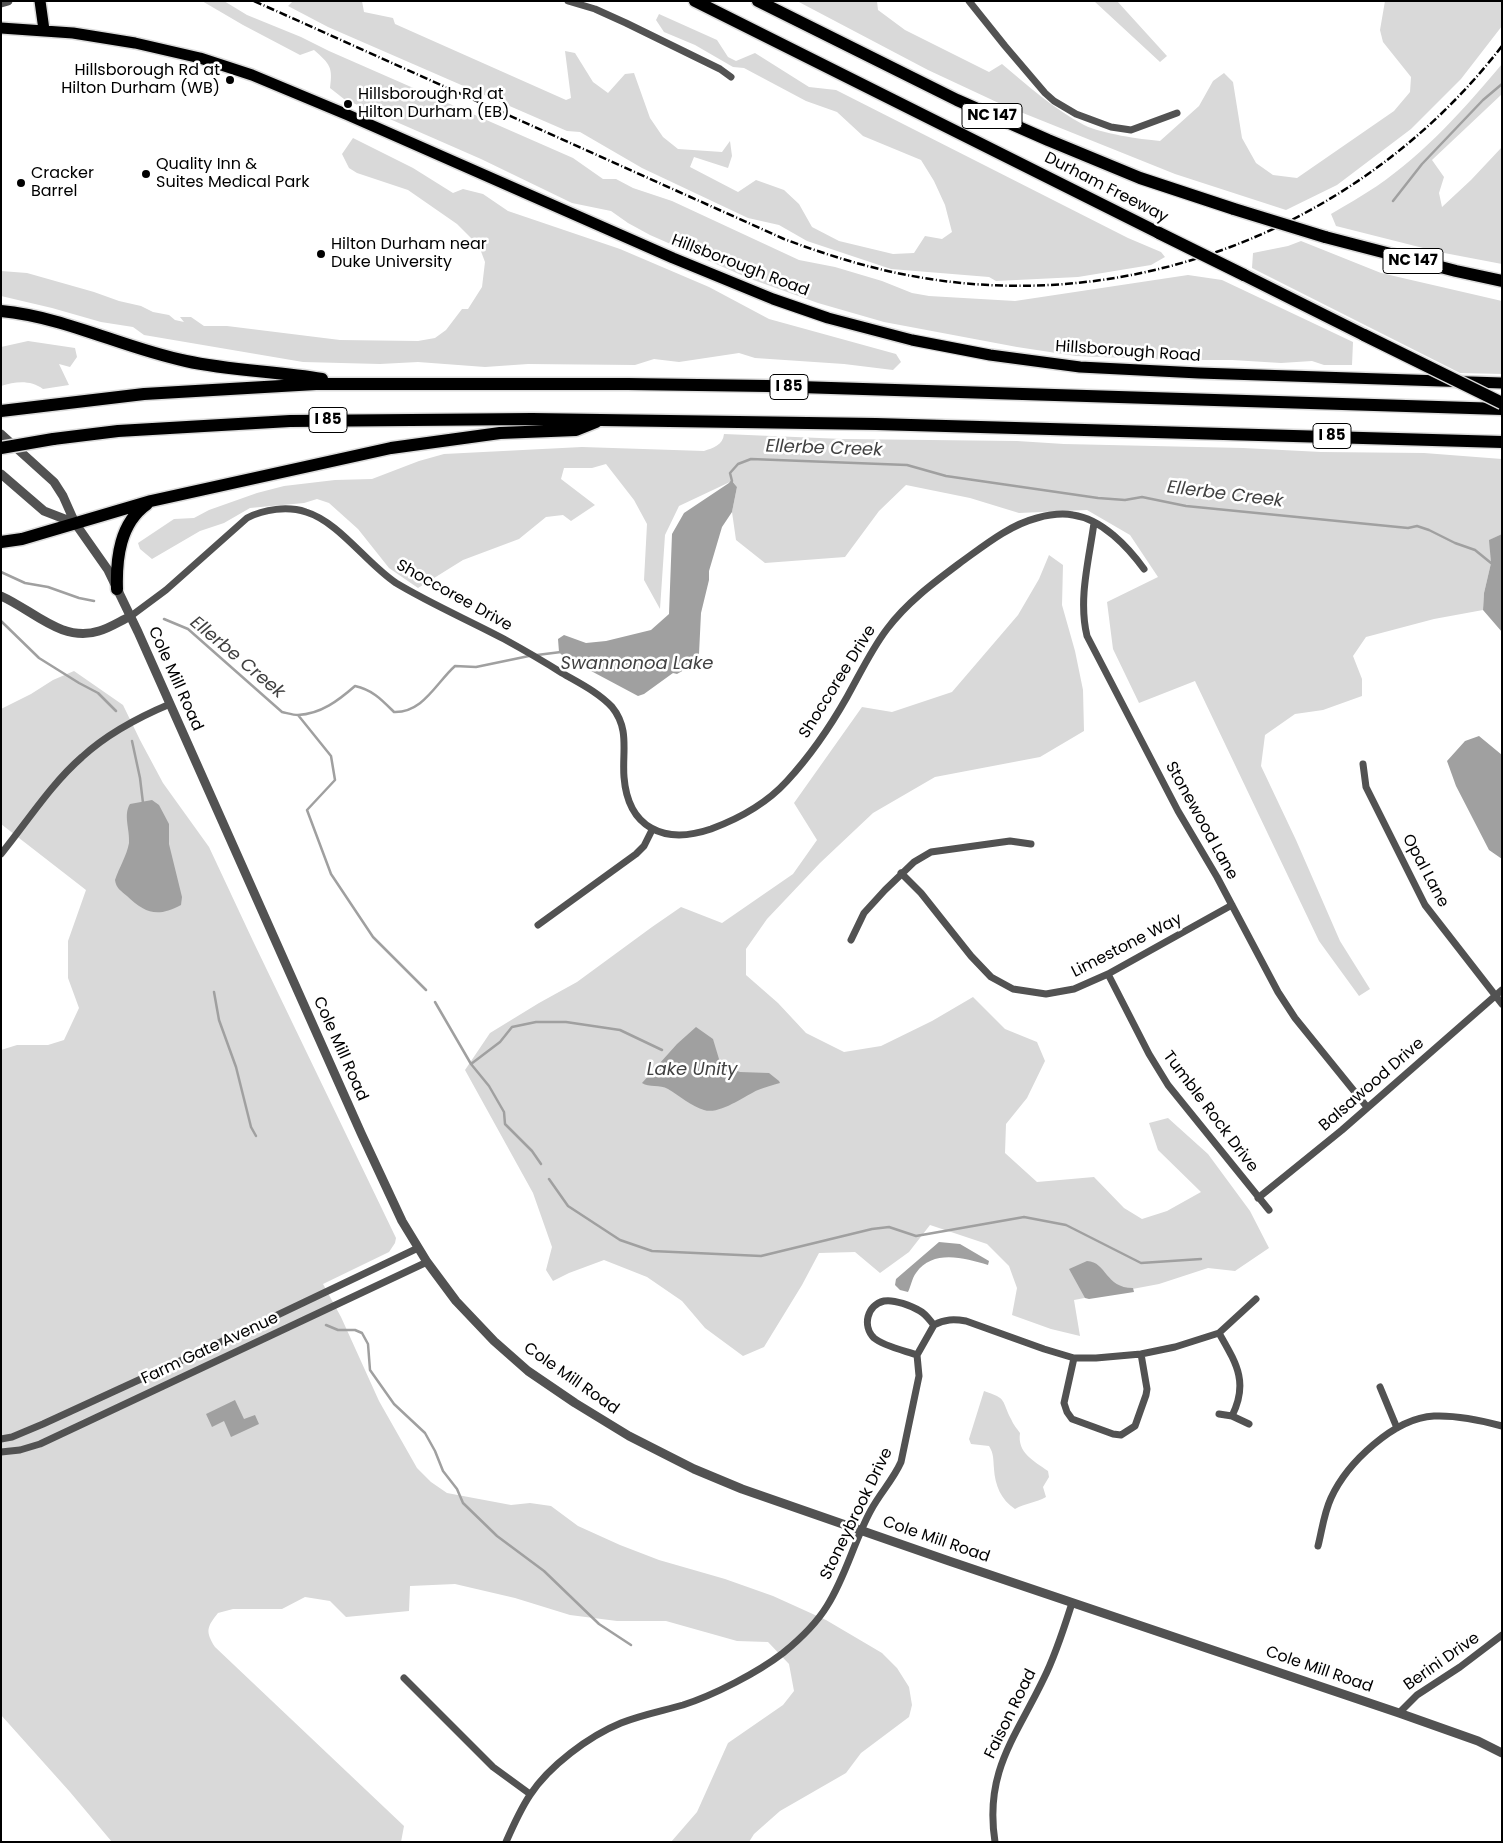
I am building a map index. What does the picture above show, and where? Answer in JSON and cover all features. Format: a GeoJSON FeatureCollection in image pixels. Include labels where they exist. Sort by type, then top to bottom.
{"type":"FeatureCollection","features":[{"type":"Feature","properties":{"kind":"highway","name":"Durham Freeway"},"geometry":{"type":"LineString","coordinates":[[695,1],[1502,403]]}},
{"type":"Feature","properties":{"kind":"highway","name":"Durham Freeway"},"geometry":{"type":"LineString","coordinates":[[758,1],[957,100],[1140,178],[1325,238],[1420,263],[1502,281]]}},
{"type":"Feature","properties":{"kind":"highway"},"geometry":{"type":"LineString","coordinates":[[1,311],[59,322],[185,361],[250,371],[301,375],[359,385]]}},
{"type":"Feature","properties":{"kind":"highway","name":"I 85"},"geometry":{"type":"LineString","coordinates":[[1,411],[172,392],[276,386],[628,384],[757,386],[1502,409]]}},
{"type":"Feature","properties":{"kind":"highway"},"geometry":{"type":"LineString","coordinates":[[1,542],[22,539],[151,502],[391,448],[500,433],[576,430],[603,419]]}},
{"type":"Feature","properties":{"kind":"highway","name":"I 85"},"geometry":{"type":"LineString","coordinates":[[1,448],[53,439],[128,430],[290,421],[603,419],[876,424],[1502,442]]}},
{"type":"Feature","properties":{"kind":"highway"},"geometry":{"type":"LineString","coordinates":[[117,589],[117,566],[125,529],[135,514],[151,502]]}},
{"type":"Feature","properties":{"kind":"main road"},"geometry":{"type":"LineString","coordinates":[[40,1],[44,30]]}},
{"type":"Feature","properties":{"kind":"main road","name":"Hillsborough Road"},"geometry":{"type":"LineString","coordinates":[[1,28],[44,30],[135,43],[200,58],[252,75],[348,115],[673,258],[773,299],[828,318],[912,340],[990,355],[1080,367],[1502,383]]}},
{"type":"Feature","properties":{"kind":"street"},"geometry":{"type":"LineString","coordinates":[[1,3],[8,1]]}},
{"type":"Feature","properties":{"kind":"street"},"geometry":{"type":"LineString","coordinates":[[568,1],[595,9],[626,23],[720,69],[731,77]]}},
{"type":"Feature","properties":{"kind":"street"},"geometry":{"type":"LineString","coordinates":[[969,1],[1004,46],[1046,92],[1054,100],[1076,114],[1111,128],[1131,130],[1176,113]]}},
{"type":"Feature","properties":{"kind":"street","name":"Cole Mill Road"},"geometry":{"type":"LineString","coordinates":[[1,434],[54,482],[66,502],[75,523],[102,560],[131,616],[360,1133],[402,1221],[427,1262],[456,1301],[494,1342],[528,1371],[600,1419],[666,1455],[720,1480],[861,1531],[1399,1713],[1478,1741],[1502,1753]]}},
{"type":"Feature","properties":{"kind":"street"},"geometry":{"type":"LineString","coordinates":[[1,474],[44,511],[75,523]]}},
{"type":"Feature","properties":{"kind":"street","name":"Shoccoree Drive"},"geometry":{"type":"LineString","coordinates":[[131,616],[154,599],[247,518],[263,512],[290,509],[306,512],[322,519],[371,563],[398,583],[545,663],[606,701],[622,724],[625,737],[624,776],[627,793],[637,816],[652,830],[677,834],[711,829],[749,811],[776,792],[820,741],[876,644],[895,618],[924,589],[987,544],[1021,524],[1038,518],[1072,515],[1094,523],[1106,530],[1133,554],[1144,569]]}},
{"type":"Feature","properties":{"kind":"street","name":"Stonewood Lane"},"geometry":{"type":"LineString","coordinates":[[1094,523],[1083,601],[1083,620],[1087,636],[1178,811],[1217,877],[1278,992],[1295,1018],[1367,1107]]}},
{"type":"Feature","properties":{"kind":"street"},"geometry":{"type":"LineString","coordinates":[[1,596],[58,629],[77,634],[100,631],[131,616]]}},
{"type":"Feature","properties":{"kind":"street"},"geometry":{"type":"LineString","coordinates":[[1,854],[52,790],[83,756],[120,729],[170,704]]}},
{"type":"Feature","properties":{"kind":"street","name":"Opal Lane"},"geometry":{"type":"LineString","coordinates":[[1363,764],[1366,786],[1425,905],[1502,1004]]}},
{"type":"Feature","properties":{"kind":"street"},"geometry":{"type":"LineString","coordinates":[[538,925],[636,854],[644,846],[652,830]]}},
{"type":"Feature","properties":{"kind":"street"},"geometry":{"type":"LineString","coordinates":[[851,940],[864,913],[914,862],[931,852],[1010,841],[1031,844]]}},
{"type":"Feature","properties":{"kind":"street","name":"Limestone Way"},"geometry":{"type":"LineString","coordinates":[[902,873],[921,893],[971,956],[991,977],[1013,989],[1046,994],[1074,990],[1108,974],[1232,905]]}},
{"type":"Feature","properties":{"kind":"street","name":"Tumble Rock Drive"},"geometry":{"type":"LineString","coordinates":[[1108,974],[1149,1054],[1168,1084],[1268,1210]]}},
{"type":"Feature","properties":{"kind":"street","name":"Balsawood Drive"},"geometry":{"type":"LineString","coordinates":[[1258,1198],[1342,1130],[1502,990]]}},
{"type":"Feature","properties":{"kind":"street","name":"Farm Gate Avenue"},"geometry":{"type":"LineString","coordinates":[[1,1439],[12,1437],[43,1424],[418,1248]]}},
{"type":"Feature","properties":{"kind":"street","name":"Farm Gate Avenue"},"geometry":{"type":"LineString","coordinates":[[1,1452],[20,1450],[40,1444],[427,1262]]}},
{"type":"Feature","properties":{"kind":"street"},"geometry":{"type":"LineString","coordinates":[[934,1325],[922,1312],[893,1301],[884,1300],[878,1303],[868,1315],[867,1326],[876,1339],[917,1355],[934,1325],[943,1320],[954,1319],[966,1321],[1074,1358],[1141,1354],[1175,1347],[1219,1333],[1256,1299]]}},
{"type":"Feature","properties":{"kind":"street"},"geometry":{"type":"LineString","coordinates":[[1219,1333],[1240,1377],[1242,1390],[1232,1416]]}},
{"type":"Feature","properties":{"kind":"street"},"geometry":{"type":"LineString","coordinates":[[1074,1358],[1064,1403],[1067,1412],[1072,1419],[1113,1434],[1121,1435],[1135,1426],[1146,1395],[1147,1389],[1141,1354]]}},
{"type":"Feature","properties":{"kind":"street","name":"Stoneybrook Drive"},"geometry":{"type":"LineString","coordinates":[[506,1842],[530,1794],[541,1780],[561,1762],[608,1730],[638,1717],[683,1705],[711,1694],[772,1661],[804,1634],[828,1605],[861,1531],[878,1498],[896,1474],[901,1462],[920,1376],[917,1355]]}},
{"type":"Feature","properties":{"kind":"street"},"geometry":{"type":"LineString","coordinates":[[1380,1387],[1397,1428]]}},
{"type":"Feature","properties":{"kind":"street"},"geometry":{"type":"LineString","coordinates":[[1219,1414],[1232,1416],[1249,1424]]}},
{"type":"Feature","properties":{"kind":"street"},"geometry":{"type":"LineString","coordinates":[[1318,1546],[1328,1505],[1342,1479],[1365,1453],[1397,1428],[1412,1420],[1433,1416],[1454,1416],[1502,1426]]}},
{"type":"Feature","properties":{"kind":"street","name":"Faison Road"},"geometry":{"type":"LineString","coordinates":[[995,1842],[992,1807],[1000,1765],[1015,1731],[1052,1662],[1072,1603]]}},
{"type":"Feature","properties":{"kind":"street","name":"Berini Drive"},"geometry":{"type":"LineString","coordinates":[[1399,1713],[1417,1695],[1467,1662],[1502,1635]]}},
{"type":"Feature","properties":{"kind":"street"},"geometry":{"type":"LineString","coordinates":[[404,1678],[493,1767],[530,1794]]}},
{"type":"Feature","properties":{"kind":"shaded area"},"geometry":{"type":"Polygon","coordinates":[[[202,1],[224,1],[247,15],[301,37],[573,158],[603,179],[616,179],[633,188],[672,201],[799,260],[835,267],[882,281],[912,293],[929,296],[1015,301],[1188,275],[1222,280],[1353,342],[1352,365],[1324,365],[1312,361],[1281,363],[1076,356],[884,322],[818,303],[748,278],[650,235],[611,211],[572,203],[481,159],[344,99],[330,88],[331,75],[329,66],[314,50],[300,55],[202,1]]]}},
{"type":"Feature","properties":{"kind":"shaded area"},"geometry":{"type":"Polygon","coordinates":[[[293,1],[362,1],[364,12],[393,18],[395,24],[566,100],[571,98],[565,51],[575,53],[593,82],[608,93],[625,74],[634,73],[650,118],[663,137],[678,149],[722,152],[730,141],[732,156],[728,168],[694,157],[690,167],[738,192],[756,180],[784,190],[799,204],[812,227],[839,241],[893,254],[914,253],[925,236],[942,239],[952,232],[945,205],[934,181],[921,160],[863,136],[837,112],[806,101],[744,68],[733,67],[695,45],[664,32],[656,20],[659,14],[717,40],[728,57],[736,61],[755,53],[809,87],[836,90],[1128,238],[1161,252],[1165,257],[1151,265],[1078,277],[996,281],[989,277],[891,269],[807,241],[779,225],[748,218],[642,168],[580,132],[567,131],[328,27],[288,6],[293,1]]]}},
{"type":"Feature","properties":{"kind":"shaded area"},"geometry":{"type":"Polygon","coordinates":[[[797,1],[877,1],[878,10],[905,30],[989,72],[1002,64],[1031,89],[1073,119],[1101,131],[1132,137],[1160,141],[1199,106],[1213,81],[1224,73],[1233,82],[1242,138],[1256,163],[1273,175],[1297,178],[1394,111],[1410,92],[1411,77],[1383,42],[1380,30],[1385,1],[1502,1],[1502,26],[1461,79],[1411,129],[1337,185],[1286,210],[1175,174],[1003,105],[928,70],[797,1]]]}},
{"type":"Feature","properties":{"kind":"shaded area"},"geometry":{"type":"Polygon","coordinates":[[[1094,1],[1117,1],[1167,56],[1160,62],[1094,1]]]}},
{"type":"Feature","properties":{"kind":"shaded area"},"geometry":{"type":"Polygon","coordinates":[[[1502,64],[1502,94],[1432,160],[1444,177],[1439,193],[1442,207],[1502,147],[1502,264],[1439,252],[1336,226],[1331,214],[1377,186],[1412,159],[1459,113],[1502,64]]]}},
{"type":"Feature","properties":{"kind":"shaded area"},"geometry":{"type":"Polygon","coordinates":[[[353,138],[413,168],[453,193],[463,189],[483,194],[508,211],[620,249],[709,287],[769,319],[896,354],[901,362],[893,370],[844,364],[755,358],[739,353],[679,362],[654,359],[635,365],[528,364],[485,367],[418,362],[380,364],[303,362],[144,335],[133,327],[101,322],[1,296],[1,271],[27,273],[141,306],[153,312],[169,315],[175,320],[184,322],[180,317],[191,317],[204,326],[227,326],[340,340],[418,341],[435,338],[446,330],[462,309],[468,309],[482,287],[485,262],[479,246],[457,224],[408,190],[357,173],[349,168],[342,154],[353,138]]]}},
{"type":"Feature","properties":{"kind":"shaded area"},"geometry":{"type":"Polygon","coordinates":[[[1301,241],[1381,273],[1502,301],[1502,374],[1460,373],[1252,268],[1253,253],[1288,246],[1301,241]]]}},
{"type":"Feature","properties":{"kind":"shaded area"},"geometry":{"type":"Polygon","coordinates":[[[28,341],[75,348],[77,357],[70,367],[59,364],[69,385],[43,389],[23,382],[1,386],[1,347],[28,341]]]}},
{"type":"Feature","properties":{"kind":"shaded area"},"geometry":{"type":"Polygon","coordinates":[[[724,434],[843,439],[1017,441],[1321,452],[1424,453],[1502,459],[1502,534],[1490,540],[1491,563],[1484,593],[1483,610],[1434,619],[1366,637],[1353,656],[1362,679],[1362,696],[1323,710],[1295,714],[1265,735],[1261,766],[1340,941],[1370,989],[1359,996],[1319,941],[1195,681],[1139,703],[1113,649],[1107,602],[1158,577],[1130,535],[1087,510],[1019,513],[970,498],[906,485],[879,511],[845,557],[765,563],[736,540],[732,512],[737,487],[732,481],[679,506],[665,535],[660,609],[644,580],[647,524],[634,500],[606,464],[592,468],[564,468],[561,479],[595,505],[571,521],[563,515],[546,517],[519,539],[463,560],[418,588],[389,568],[358,529],[329,503],[317,499],[304,503],[250,508],[224,523],[200,531],[152,559],[140,549],[138,543],[174,519],[194,518],[209,510],[257,493],[284,486],[335,480],[372,479],[419,461],[444,454],[582,447],[704,451],[720,443],[724,434]]]}},
{"type":"Feature","properties":{"kind":"shaded area"},"geometry":{"type":"Polygon","coordinates":[[[1049,555],[1063,565],[1062,605],[1075,651],[1083,690],[1084,731],[1040,757],[935,777],[873,813],[820,863],[767,919],[746,949],[746,975],[778,1003],[806,1033],[844,1052],[881,1046],[932,1021],[973,997],[1005,1029],[1037,1042],[1045,1061],[1027,1098],[1006,1124],[1005,1153],[1037,1182],[1094,1177],[1124,1208],[1142,1219],[1167,1211],[1201,1192],[1158,1150],[1149,1123],[1168,1118],[1208,1154],[1250,1211],[1269,1248],[1235,1271],[1208,1268],[1159,1284],[1074,1300],[1080,1336],[1051,1329],[1012,1315],[1017,1288],[1009,1266],[987,1244],[930,1225],[909,1252],[880,1273],[855,1252],[819,1253],[764,1347],[743,1356],[705,1328],[682,1301],[647,1277],[604,1260],[553,1281],[546,1270],[552,1247],[533,1193],[465,1070],[490,1033],[577,982],[681,907],[722,923],[793,874],[817,840],[794,803],[862,707],[892,712],[952,692],[1018,615],[1039,579],[1049,555]]]}},
{"type":"Feature","properties":{"kind":"shaded area"},"geometry":{"type":"Polygon","coordinates":[[[74,671],[123,705],[163,783],[209,847],[396,1238],[389,1252],[323,1284],[341,1317],[379,1401],[417,1468],[431,1482],[447,1493],[511,1505],[530,1503],[551,1506],[578,1526],[620,1545],[659,1560],[725,1579],[773,1596],[826,1620],[882,1653],[897,1668],[909,1687],[912,1705],[909,1717],[861,1753],[846,1773],[780,1811],[754,1834],[749,1842],[671,1842],[697,1812],[728,1743],[783,1705],[794,1691],[789,1664],[768,1642],[737,1641],[666,1621],[617,1621],[570,1615],[515,1598],[455,1584],[410,1586],[409,1611],[346,1617],[330,1601],[305,1597],[282,1609],[233,1609],[218,1613],[211,1622],[209,1629],[210,1637],[215,1647],[404,1826],[401,1842],[112,1842],[1,1715],[1,1050],[17,1045],[48,1045],[64,1040],[79,1008],[68,978],[68,941],[86,890],[1,824],[1,709],[31,694],[53,680],[74,671]]]}},
{"type":"Feature","properties":{"kind":"shaded area"},"geometry":{"type":"Polygon","coordinates":[[[984,1391],[997,1396],[1003,1401],[1020,1433],[1021,1446],[1024,1451],[1032,1460],[1048,1471],[1049,1477],[1043,1487],[1046,1497],[1015,1509],[1002,1497],[997,1486],[993,1454],[989,1446],[971,1444],[969,1439],[984,1391]]]}},
{"type":"Feature","properties":{"kind":"water","name":"Swannonoa Lake"},"geometry":{"type":"Polygon","coordinates":[[[732,481],[737,487],[732,512],[722,527],[709,571],[709,580],[701,613],[699,654],[691,666],[677,674],[673,673],[644,694],[638,696],[563,656],[559,652],[558,639],[564,635],[586,643],[606,641],[651,630],[669,614],[672,534],[684,513],[732,481]]]}},
{"type":"Feature","properties":{"kind":"water"},"geometry":{"type":"Polygon","coordinates":[[[1502,534],[1502,632],[1483,610],[1484,593],[1491,563],[1489,540],[1502,534]]]}},
{"type":"Feature","properties":{"kind":"water"},"geometry":{"type":"Polygon","coordinates":[[[1479,736],[1502,755],[1502,859],[1489,850],[1456,786],[1447,761],[1465,741],[1479,736]]]}},
{"type":"Feature","properties":{"kind":"water"},"geometry":{"type":"Polygon","coordinates":[[[152,800],[159,805],[169,824],[169,844],[182,897],[181,905],[158,912],[146,910],[134,902],[119,889],[115,880],[129,843],[128,808],[130,804],[152,800]]]}},
{"type":"Feature","properties":{"kind":"water","name":"Lake Unity"},"geometry":{"type":"Polygon","coordinates":[[[696,1027],[713,1039],[719,1059],[724,1066],[740,1072],[769,1073],[780,1083],[758,1090],[717,1110],[710,1111],[695,1106],[665,1088],[642,1083],[677,1044],[696,1027]]]}},
{"type":"Feature","properties":{"kind":"water"},"geometry":{"type":"Polygon","coordinates":[[[939,1242],[960,1244],[989,1261],[988,1265],[959,1258],[940,1258],[923,1265],[915,1275],[908,1292],[900,1290],[895,1285],[896,1279],[939,1242]]]}},
{"type":"Feature","properties":{"kind":"water"},"geometry":{"type":"Polygon","coordinates":[[[1087,1261],[1094,1262],[1111,1280],[1124,1287],[1133,1288],[1134,1292],[1085,1298],[1069,1269],[1087,1261]]]}},
{"type":"Feature","properties":{"kind":"water"},"geometry":{"type":"Polygon","coordinates":[[[235,1400],[244,1419],[255,1415],[259,1424],[231,1437],[224,1421],[212,1427],[206,1414],[235,1400]]]}},
{"type":"Feature","properties":{"kind":"waterway"},"geometry":{"type":"LineString","coordinates":[[1393,201],[1422,164],[1483,100],[1502,84]]}},
{"type":"Feature","properties":{"kind":"waterway","name":"Ellerbe Creek"},"geometry":{"type":"LineString","coordinates":[[730,484],[732,481],[730,473],[738,464],[751,459],[907,465],[946,476],[1098,498],[1125,500],[1142,497],[1186,506],[1408,528],[1417,526],[1475,550],[1491,563]]}},
{"type":"Feature","properties":{"kind":"waterway","name":"Ellerbe Creek"},"geometry":{"type":"LineString","coordinates":[[1,572],[25,583],[48,587],[94,601]]}},
{"type":"Feature","properties":{"kind":"waterway","name":"Ellerbe Creek"},"geometry":{"type":"LineString","coordinates":[[164,619],[188,629],[282,712],[296,715],[322,709],[355,686],[372,693],[394,712],[404,711],[413,708],[428,696],[455,666],[476,667],[529,656]]}},
{"type":"Feature","properties":{"kind":"waterway"},"geometry":{"type":"LineString","coordinates":[[1,621],[39,658],[98,693],[116,711]]}},
{"type":"Feature","properties":{"kind":"waterway","name":"Ellerbe Creek"},"geometry":{"type":"LineString","coordinates":[[537,655],[561,652]]}},
{"type":"Feature","properties":{"kind":"waterway"},"geometry":{"type":"LineString","coordinates":[[298,715],[331,756],[335,780],[307,810],[331,874],[373,937],[426,990]]}},
{"type":"Feature","properties":{"kind":"waterway"},"geometry":{"type":"LineString","coordinates":[[132,741],[143,803]]}},
{"type":"Feature","properties":{"kind":"waterway"},"geometry":{"type":"LineString","coordinates":[[214,992],[219,1020],[236,1067],[251,1127],[256,1136]]}},
{"type":"Feature","properties":{"kind":"waterway"},"geometry":{"type":"LineString","coordinates":[[435,1002],[471,1064],[489,1086],[504,1112],[505,1124],[532,1151],[541,1164]]}},
{"type":"Feature","properties":{"kind":"waterway"},"geometry":{"type":"LineString","coordinates":[[471,1064],[500,1042],[512,1027],[536,1022],[566,1022],[620,1030],[662,1050]]}},
{"type":"Feature","properties":{"kind":"waterway"},"geometry":{"type":"LineString","coordinates":[[549,1179],[568,1206],[620,1240],[652,1251],[761,1256],[872,1229],[889,1227],[916,1236],[1024,1217],[1066,1225],[1141,1263],[1201,1259]]}},
{"type":"Feature","properties":{"kind":"waterway"},"geometry":{"type":"LineString","coordinates":[[326,1325],[338,1330],[355,1330],[362,1333],[368,1344],[370,1370],[394,1404],[425,1433],[443,1471],[457,1489],[463,1503],[497,1536],[544,1571],[599,1624],[631,1645]]}},
{"type":"Feature","properties":{"kind":"railway"},"geometry":{"type":"LineString","coordinates":[[254,1],[784,239],[845,260],[891,272],[991,285],[1075,283],[1157,269],[1237,244],[1312,209],[1382,164],[1446,109],[1502,46]]}},
{"type":"Feature","properties":{"kind":"place","name":"Hillsborough Rd at Hilton Durham (WB)"},"geometry":{"type":"Point","coordinates":[230,80]}},
{"type":"Feature","properties":{"kind":"place","name":"Hillsborough Rd at Hilton Durham (EB)"},"geometry":{"type":"Point","coordinates":[348,104]}},
{"type":"Feature","properties":{"kind":"place","name":"Quality Inn & Suites Medical Park"},"geometry":{"type":"Point","coordinates":[146,174]}},
{"type":"Feature","properties":{"kind":"place","name":"Cracker Barrel"},"geometry":{"type":"Point","coordinates":[21,183]}},
{"type":"Feature","properties":{"kind":"place","name":"Hilton Durham near Duke University"},"geometry":{"type":"Point","coordinates":[321,254]}}]}
